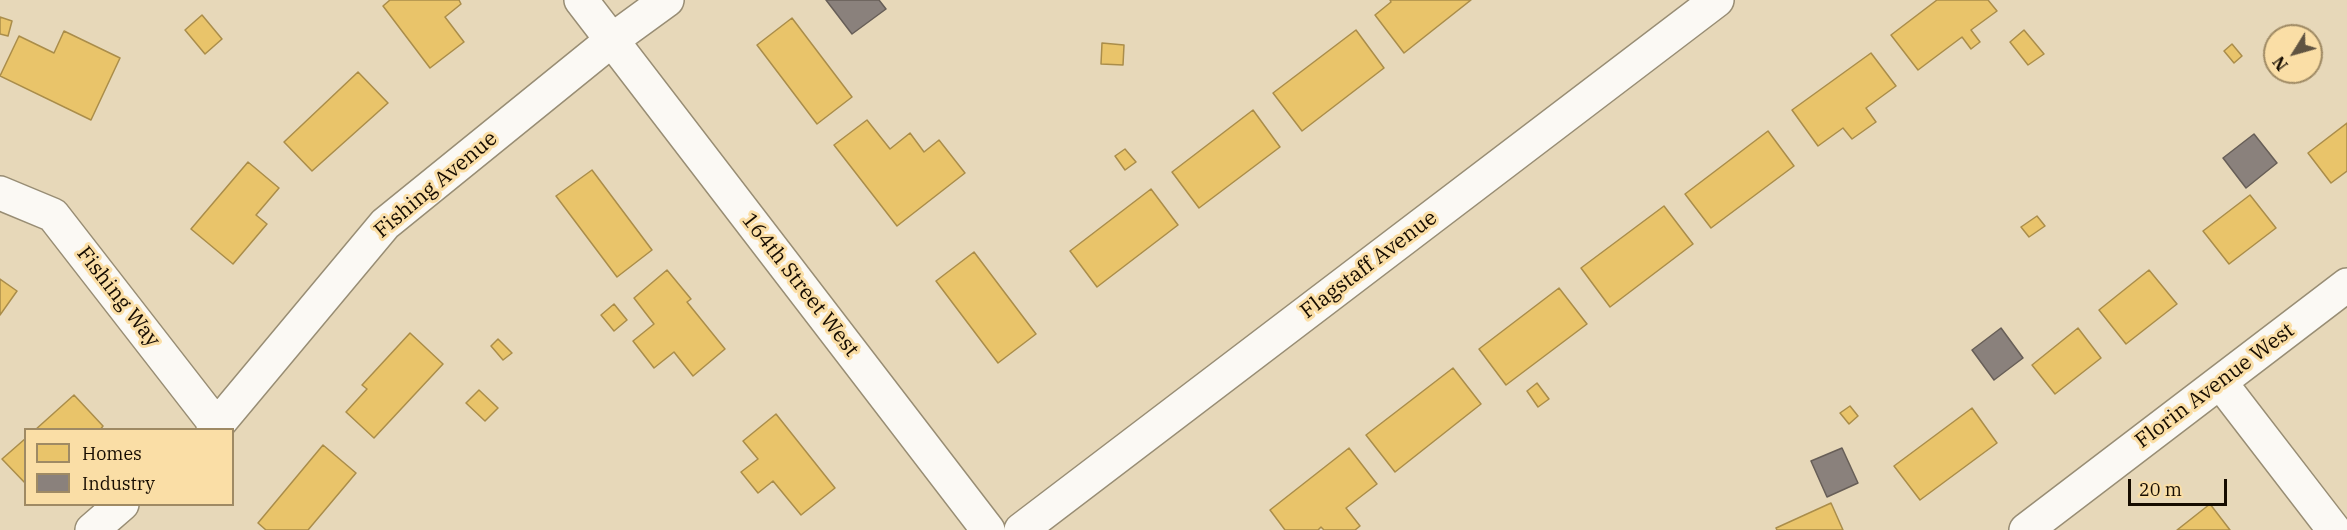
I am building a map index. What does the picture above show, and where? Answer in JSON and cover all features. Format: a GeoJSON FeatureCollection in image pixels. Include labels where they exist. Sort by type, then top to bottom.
{"type":"FeatureCollection","features":[{"type":"Feature","properties":{"kind":"street","name":"164th Street West"},"geometry":{"type":"LineString","coordinates":[[581,0],[988,530]]}},
{"type":"Feature","properties":{"kind":"street","name":"Fishing Avenue"},"geometry":{"type":"LineString","coordinates":[[215,428],[385,224],[612,40],[667,0]]}},
{"type":"Feature","properties":{"kind":"street","name":"Flagstaff Avenue"},"geometry":{"type":"LineString","coordinates":[[1021,530],[1718,0]]}},
{"type":"Feature","properties":{"kind":"street","name":"Fishing Way"},"geometry":{"type":"LineString","coordinates":[[0,192],[53,214],[215,428]]}},
{"type":"Feature","properties":{"kind":"street","name":"Florin Avenue West"},"geometry":{"type":"LineString","coordinates":[[2026,530],[2347,285]]}},
{"type":"Feature","properties":{"kind":"street"},"geometry":{"type":"LineString","coordinates":[[2220,382],[2334,530]]}},
{"type":"Feature","properties":{"kind":"street"},"geometry":{"type":"LineString","coordinates":[[92,530],[120,506]]}},
{"type":"Feature","properties":{"kind":"building: Homes"},"geometry":{"type":"Polygon","coordinates":[[[390,0],[459,0],[461,4],[445,17],[464,42],[430,68],[383,6],[390,0]]]}},
{"type":"Feature","properties":{"kind":"building: Homes"},"geometry":{"type":"Polygon","coordinates":[[[1390,0],[1471,0],[1404,53],[1375,15],[1391,2],[1390,0]]]}},
{"type":"Feature","properties":{"kind":"building: Homes"},"geometry":{"type":"Polygon","coordinates":[[[1937,0],[1988,0],[1997,11],[1971,30],[1980,42],[1971,49],[1962,37],[1918,70],[1891,35],[1937,0]]]}},
{"type":"Feature","properties":{"kind":"building: Homes"},"geometry":{"type":"Polygon","coordinates":[[[202,15],[222,39],[205,54],[185,30],[202,15]]]}},
{"type":"Feature","properties":{"kind":"building: Homes"},"geometry":{"type":"Polygon","coordinates":[[[0,17],[12,21],[8,36],[0,34],[0,17]]]}},
{"type":"Feature","properties":{"kind":"building: Homes"},"geometry":{"type":"Polygon","coordinates":[[[792,18],[852,97],[817,124],[757,45],[792,18]]]}},
{"type":"Feature","properties":{"kind":"building: Homes"},"geometry":{"type":"Polygon","coordinates":[[[1356,30],[1384,68],[1302,131],[1273,93],[1356,30]]]}},
{"type":"Feature","properties":{"kind":"building: Homes"},"geometry":{"type":"Polygon","coordinates":[[[2024,30],[2044,54],[2028,65],[2010,42],[2024,30]]]}},
{"type":"Feature","properties":{"kind":"building: Homes"},"geometry":{"type":"Polygon","coordinates":[[[64,31],[120,58],[91,120],[0,76],[19,36],[54,53],[64,31]]]}},
{"type":"Feature","properties":{"kind":"building: Homes"},"geometry":{"type":"Polygon","coordinates":[[[1102,43],[1124,45],[1123,65],[1101,64],[1102,43]]]}},
{"type":"Feature","properties":{"kind":"building: Homes"},"geometry":{"type":"Polygon","coordinates":[[[2232,44],[2242,56],[2234,63],[2224,51],[2232,44]]]}},
{"type":"Feature","properties":{"kind":"building: Homes"},"geometry":{"type":"Polygon","coordinates":[[[1871,53],[1896,86],[1866,108],[1876,122],[1852,139],[1843,128],[1818,146],[1792,110],[1871,53]]]}},
{"type":"Feature","properties":{"kind":"building: Homes"},"geometry":{"type":"Polygon","coordinates":[[[358,72],[388,103],[312,171],[284,142],[358,72]]]}},
{"type":"Feature","properties":{"kind":"building: Homes"},"geometry":{"type":"Polygon","coordinates":[[[1253,110],[1280,147],[1199,208],[1172,172],[1253,110]]]}},
{"type":"Feature","properties":{"kind":"building: Homes"},"geometry":{"type":"Polygon","coordinates":[[[867,120],[890,149],[910,133],[924,152],[939,140],[965,173],[897,226],[834,145],[867,120]]]}},
{"type":"Feature","properties":{"kind":"building: Homes"},"geometry":{"type":"Polygon","coordinates":[[[2347,123],[2347,171],[2331,183],[2308,153],[2347,123]]]}},
{"type":"Feature","properties":{"kind":"building: Homes"},"geometry":{"type":"Polygon","coordinates":[[[1768,131],[1794,166],[1711,228],[1685,194],[1768,131]]]}},
{"type":"Feature","properties":{"kind":"building: Homes"},"geometry":{"type":"Polygon","coordinates":[[[1125,149],[1136,162],[1125,170],[1115,156],[1125,149]]]}},
{"type":"Feature","properties":{"kind":"building: Homes"},"geometry":{"type":"Polygon","coordinates":[[[248,162],[279,188],[256,215],[267,224],[233,264],[191,229],[248,162]]]}},
{"type":"Feature","properties":{"kind":"building: Homes"},"geometry":{"type":"Polygon","coordinates":[[[592,170],[652,250],[617,277],[556,196],[592,170]]]}},
{"type":"Feature","properties":{"kind":"building: Homes"},"geometry":{"type":"Polygon","coordinates":[[[1151,189],[1178,225],[1097,287],[1070,251],[1151,189]]]}},
{"type":"Feature","properties":{"kind":"building: Homes"},"geometry":{"type":"Polygon","coordinates":[[[2250,195],[2276,228],[2229,264],[2203,231],[2250,195]]]}},
{"type":"Feature","properties":{"kind":"building: Homes"},"geometry":{"type":"Polygon","coordinates":[[[1664,206],[1693,244],[1610,307],[1581,268],[1664,206]]]}},
{"type":"Feature","properties":{"kind":"building: Homes"},"geometry":{"type":"Polygon","coordinates":[[[2037,216],[2045,226],[2029,237],[2021,227],[2037,216]]]}},
{"type":"Feature","properties":{"kind":"building: Homes"},"geometry":{"type":"Polygon","coordinates":[[[974,252],[1036,334],[998,363],[936,281],[974,252]]]}},
{"type":"Feature","properties":{"kind":"building: Homes"},"geometry":{"type":"Polygon","coordinates":[[[667,270],[691,299],[687,302],[725,349],[693,376],[674,352],[654,368],[633,341],[654,324],[634,298],[667,270]]]}},
{"type":"Feature","properties":{"kind":"building: Homes"},"geometry":{"type":"Polygon","coordinates":[[[2149,270],[2177,304],[2126,344],[2099,310],[2149,270]]]}},
{"type":"Feature","properties":{"kind":"building: Homes"},"geometry":{"type":"Polygon","coordinates":[[[0,279],[17,291],[0,315],[0,279]]]}},
{"type":"Feature","properties":{"kind":"building: Homes"},"geometry":{"type":"Polygon","coordinates":[[[1559,288],[1587,324],[1506,385],[1479,349],[1559,288]]]}},
{"type":"Feature","properties":{"kind":"building: Homes"},"geometry":{"type":"Polygon","coordinates":[[[614,304],[627,320],[614,331],[601,315],[614,304]]]}},
{"type":"Feature","properties":{"kind":"building: Homes"},"geometry":{"type":"Polygon","coordinates":[[[2078,328],[2101,358],[2055,394],[2032,365],[2078,328]]]}},
{"type":"Feature","properties":{"kind":"building: Homes"},"geometry":{"type":"Polygon","coordinates":[[[410,333],[443,364],[374,438],[346,412],[367,389],[362,385],[410,333]]]}},
{"type":"Feature","properties":{"kind":"building: Homes"},"geometry":{"type":"Polygon","coordinates":[[[498,339],[512,353],[503,360],[491,346],[498,339]]]}},
{"type":"Feature","properties":{"kind":"building: Homes"},"geometry":{"type":"Polygon","coordinates":[[[1453,368],[1481,404],[1395,472],[1366,435],[1453,368]]]}},
{"type":"Feature","properties":{"kind":"building: Homes"},"geometry":{"type":"Polygon","coordinates":[[[1537,383],[1549,399],[1538,407],[1527,391],[1537,383]]]}},
{"type":"Feature","properties":{"kind":"building: Homes"},"geometry":{"type":"Polygon","coordinates":[[[479,390],[498,408],[485,421],[466,403],[479,390]]]}},
{"type":"Feature","properties":{"kind":"building: Homes"},"geometry":{"type":"Polygon","coordinates":[[[74,395],[103,426],[102,428],[37,428],[74,395]]]}},
{"type":"Feature","properties":{"kind":"building: Homes"},"geometry":{"type":"Polygon","coordinates":[[[1850,406],[1858,416],[1849,424],[1840,413],[1850,406]]]}},
{"type":"Feature","properties":{"kind":"building: Homes"},"geometry":{"type":"Polygon","coordinates":[[[1972,408],[1997,443],[1920,500],[1894,466],[1972,408]]]}},
{"type":"Feature","properties":{"kind":"building: Homes"},"geometry":{"type":"Polygon","coordinates":[[[776,414],[835,488],[801,515],[773,481],[758,493],[741,472],[758,459],[743,441],[776,414]]]}},
{"type":"Feature","properties":{"kind":"building: Homes"},"geometry":{"type":"Polygon","coordinates":[[[24,440],[24,482],[2,459],[24,440]]]}},
{"type":"Feature","properties":{"kind":"building: Homes"},"geometry":{"type":"Polygon","coordinates":[[[323,445],[356,473],[308,530],[266,530],[258,523],[323,445]]]}},
{"type":"Feature","properties":{"kind":"building: Homes"},"geometry":{"type":"Polygon","coordinates":[[[1349,448],[1377,484],[1346,508],[1360,526],[1355,530],[1324,530],[1321,527],[1318,530],[1285,530],[1270,510],[1349,448]]]}},
{"type":"Feature","properties":{"kind":"building: Homes"},"geometry":{"type":"Polygon","coordinates":[[[1831,503],[1843,530],[1777,530],[1776,528],[1831,503]]]}},
{"type":"Feature","properties":{"kind":"building: Homes"},"geometry":{"type":"Polygon","coordinates":[[[2210,504],[2230,530],[2177,530],[2210,504]]]}},
{"type":"Feature","properties":{"kind":"building: Industry"},"geometry":{"type":"Polygon","coordinates":[[[826,0],[879,0],[886,9],[852,34],[826,0]]]}},
{"type":"Feature","properties":{"kind":"building: Industry"},"geometry":{"type":"Polygon","coordinates":[[[2254,134],[2277,163],[2246,188],[2223,158],[2254,134]]]}},
{"type":"Feature","properties":{"kind":"building: Industry"},"geometry":{"type":"Polygon","coordinates":[[[2001,328],[2023,358],[1994,380],[1972,350],[2001,328]]]}},
{"type":"Feature","properties":{"kind":"building: Industry"},"geometry":{"type":"Polygon","coordinates":[[[1842,448],[1858,483],[1827,497],[1811,461],[1842,448]]]}}]}
